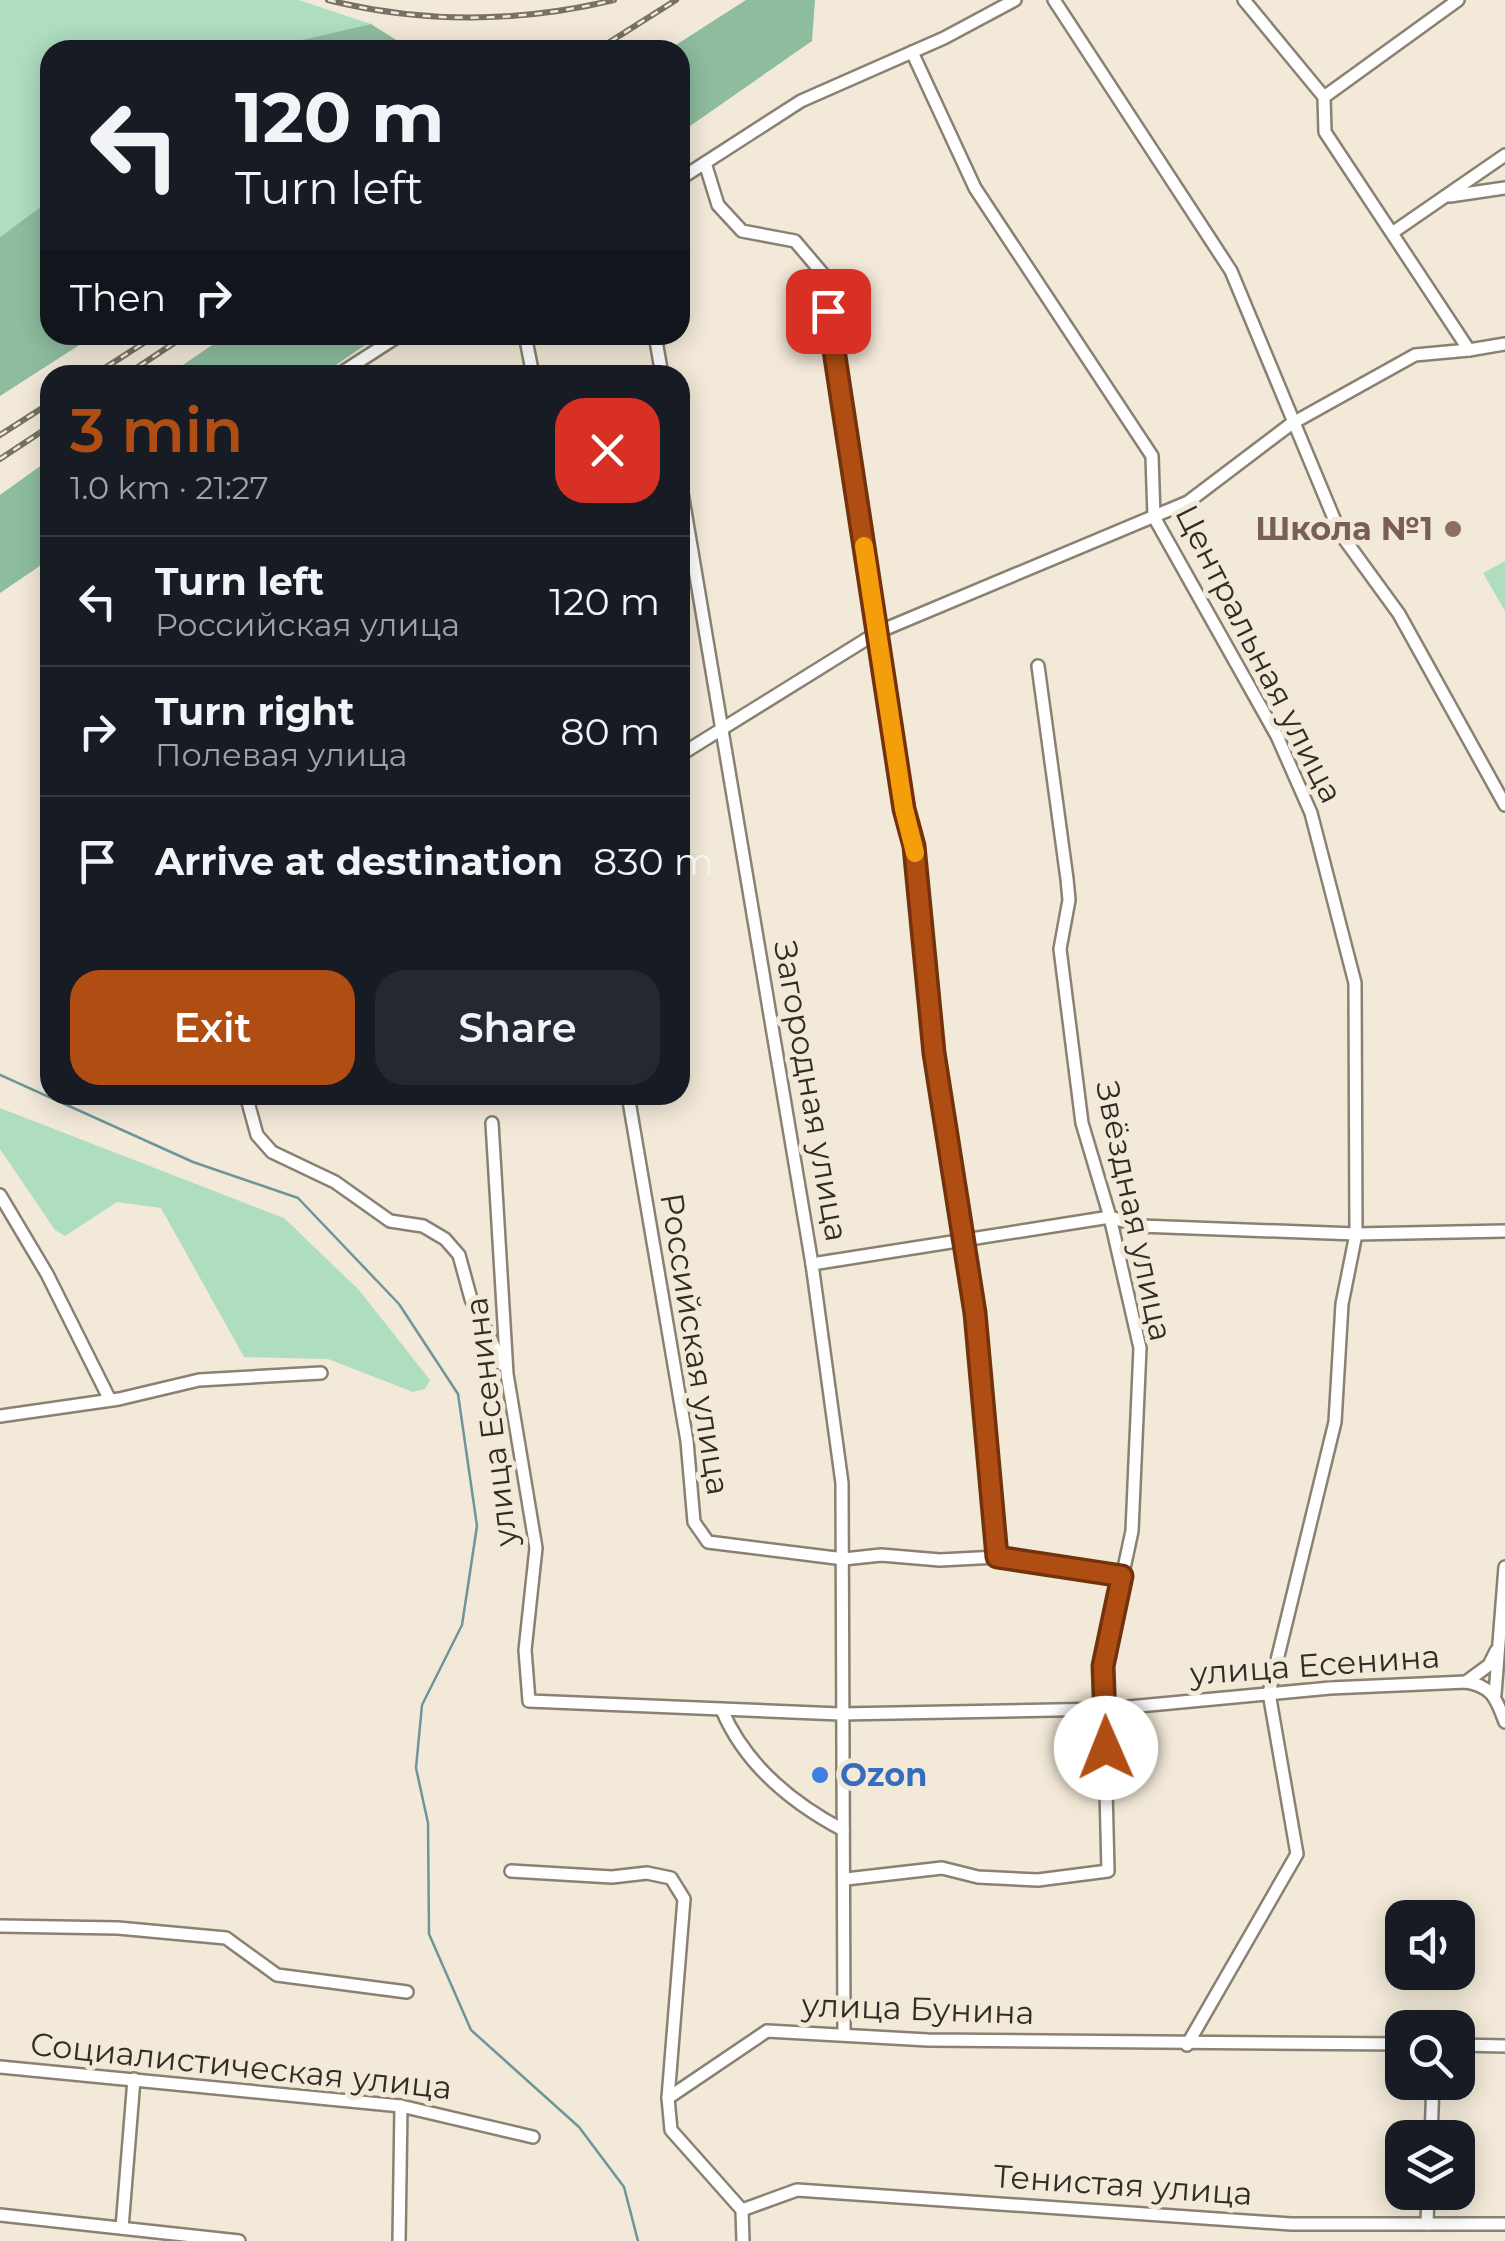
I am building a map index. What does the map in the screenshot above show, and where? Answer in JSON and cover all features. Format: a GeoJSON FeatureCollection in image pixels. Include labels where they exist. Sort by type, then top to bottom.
{"type":"FeatureCollection","features":[{"type":"Feature","properties":{"kind":"street"},"geometry":{"type":"LineString","coordinates":[[690,173],[801,102],[1015,0]]}},
{"type":"Feature","properties":{"kind":"street"},"geometry":{"type":"LineString","coordinates":[[1054,0],[1231,271],[1291,424],[1340,533],[1398,614],[1505,805]]}},
{"type":"Feature","properties":{"kind":"street"},"geometry":{"type":"LineString","coordinates":[[1244,0],[1324,97],[1325,132],[1468,350]]}},
{"type":"Feature","properties":{"kind":"street"},"geometry":{"type":"LineString","coordinates":[[1324,97],[1458,0]]}},
{"type":"Feature","properties":{"kind":"street","name":"Центральная улица"},"geometry":{"type":"LineString","coordinates":[[912,52],[974,188],[1152,456],[1154,518],[1276,736],[1311,813],[1355,984],[1356,1234],[1342,1304],[1335,1422],[1268,1694]]}},
{"type":"Feature","properties":{"kind":"street"},"geometry":{"type":"LineString","coordinates":[[1392,233],[1505,155]]}},
{"type":"Feature","properties":{"kind":"street"},"geometry":{"type":"LineString","coordinates":[[706,163],[718,205],[742,231],[795,241],[823,274],[904,809],[914,846],[934,1053],[975,1313],[997,1557]]}},
{"type":"Feature","properties":{"kind":"street"},"geometry":{"type":"LineString","coordinates":[[1443,197],[1505,188]]}},
{"type":"Feature","properties":{"kind":"street"},"geometry":{"type":"LineString","coordinates":[[690,749],[878,632],[1188,502],[1291,424],[1415,355],[1505,344]]}},
{"type":"Feature","properties":{"kind":"street"},"geometry":{"type":"LineString","coordinates":[[354,365],[384,345]]}},
{"type":"Feature","properties":{"kind":"street","name":"Загородная улица"},"geometry":{"type":"LineString","coordinates":[[690,540],[812,1264],[842,1483],[840,1714]]}},
{"type":"Feature","properties":{"kind":"street","name":"Звёздная улица"},"geometry":{"type":"LineString","coordinates":[[1038,666],[1069,900],[1060,948],[1078,1094],[1088,1151],[1110,1217],[1140,1348],[1132,1532],[1103,1666],[1107,1709]]}},
{"type":"Feature","properties":{"kind":"street"},"geometry":{"type":"LineString","coordinates":[[249,1105],[257,1135],[272,1152],[335,1182],[390,1221],[423,1226],[445,1238],[459,1255],[471,1299],[507,1374]]}},
{"type":"Feature","properties":{"kind":"street","name":"Российская улица"},"geometry":{"type":"LineString","coordinates":[[630,1105],[687,1440],[694,1522],[708,1542],[844,1559],[880,1555],[940,1560],[997,1557],[1122,1576]]}},
{"type":"Feature","properties":{"kind":"street","name":"улица Есенина"},"geometry":{"type":"LineString","coordinates":[[492,1123],[507,1374],[536,1548],[526,1650],[529,1700],[840,1714],[1107,1709],[1466,1682],[1482,1684],[1495,1694]]}},
{"type":"Feature","properties":{"kind":"street"},"geometry":{"type":"LineString","coordinates":[[0,1195],[64,1306],[110,1400]]}},
{"type":"Feature","properties":{"kind":"street"},"geometry":{"type":"LineString","coordinates":[[812,1264],[1110,1217],[1140,1226],[1356,1234],[1505,1232]]}},
{"type":"Feature","properties":{"kind":"street"},"geometry":{"type":"LineString","coordinates":[[0,1416],[110,1400],[200,1380],[321,1373]]}},
{"type":"Feature","properties":{"kind":"street"},"geometry":{"type":"LineString","coordinates":[[1505,1567],[1495,1694],[1505,1722]]}},
{"type":"Feature","properties":{"kind":"street"},"geometry":{"type":"LineString","coordinates":[[1466,1682],[1489,1665],[1498,1648]]}},
{"type":"Feature","properties":{"kind":"street"},"geometry":{"type":"LineString","coordinates":[[1186,2045],[1297,1854],[1268,1694]]}},
{"type":"Feature","properties":{"kind":"street"},"geometry":{"type":"LineString","coordinates":[[846,1878],[942,1868],[978,1877],[1038,1880],[1108,1871],[1107,1709]]}},
{"type":"Feature","properties":{"kind":"street"},"geometry":{"type":"LineString","coordinates":[[722,1710],[733,1736],[765,1776],[843,1830]]}},
{"type":"Feature","properties":{"kind":"street"},"geometry":{"type":"LineString","coordinates":[[840,1714],[846,1878],[844,2033]]}},
{"type":"Feature","properties":{"kind":"street"},"geometry":{"type":"LineString","coordinates":[[510,1871],[612,1877],[646,1873],[671,1878],[684,1899],[668,2098],[671,2130],[742,2210],[743,2241]]}},
{"type":"Feature","properties":{"kind":"street"},"geometry":{"type":"LineString","coordinates":[[0,1926],[118,1928],[226,1938],[277,1974],[407,1992]]}},
{"type":"Feature","properties":{"kind":"street","name":"улица Бунина"},"geometry":{"type":"LineString","coordinates":[[668,2098],[767,2031],[928,2040],[1385,2044]]}},
{"type":"Feature","properties":{"kind":"street"},"geometry":{"type":"LineString","coordinates":[[1475,2045],[1505,2046]]}},
{"type":"Feature","properties":{"kind":"street","name":"Социалистическая улица"},"geometry":{"type":"LineString","coordinates":[[0,2067],[401,2106],[533,2136]]}},
{"type":"Feature","properties":{"kind":"street"},"geometry":{"type":"LineString","coordinates":[[122,2228],[134,2079]]}},
{"type":"Feature","properties":{"kind":"street"},"geometry":{"type":"LineString","coordinates":[[399,2241],[401,2106]]}},
{"type":"Feature","properties":{"kind":"street","name":"Тенистая улица"},"geometry":{"type":"LineString","coordinates":[[742,2210],[797,2190],[1291,2224],[1499,2224]]}},
{"type":"Feature","properties":{"kind":"street"},"geometry":{"type":"LineString","coordinates":[[1427,2210],[1427,2224]]}},
{"type":"Feature","properties":{"kind":"street"},"geometry":{"type":"LineString","coordinates":[[0,2215],[239,2241]]}},
{"type":"Feature","properties":{"kind":"street"},"geometry":{"type":"LineString","coordinates":[[1494,2241],[1499,2224]]}},
{"type":"Feature","properties":{"kind":"green space"},"geometry":{"type":"Polygon","coordinates":[[[0,0],[299,0],[371,24],[301,40],[40,40],[40,207],[0,237],[0,0]]]}},
{"type":"Feature","properties":{"kind":"green space"},"geometry":{"type":"Polygon","coordinates":[[[746,0],[815,0],[812,41],[690,126],[690,40],[684,40],[746,0]]]}},
{"type":"Feature","properties":{"kind":"green space"},"geometry":{"type":"Polygon","coordinates":[[[371,24],[396,40],[301,40],[371,24]]]}},
{"type":"Feature","properties":{"kind":"green space"},"geometry":{"type":"Polygon","coordinates":[[[40,207],[40,345],[79,345],[48,365],[40,365],[40,370],[0,396],[0,237],[40,207]]]}},
{"type":"Feature","properties":{"kind":"green space"},"geometry":{"type":"Polygon","coordinates":[[[212,345],[365,345],[336,365],[183,365],[212,345]]]}},
{"type":"Feature","properties":{"kind":"green space"},"geometry":{"type":"Polygon","coordinates":[[[40,466],[40,566],[0,593],[0,495],[40,466]]]}},
{"type":"Feature","properties":{"kind":"green space"},"geometry":{"type":"Polygon","coordinates":[[[1505,561],[1505,611],[1483,573],[1505,561]]]}},
{"type":"Feature","properties":{"kind":"green space"},"geometry":{"type":"Polygon","coordinates":[[[0,1108],[284,1218],[359,1290],[430,1380],[425,1389],[413,1392],[328,1359],[244,1357],[161,1208],[117,1202],[65,1236],[55,1230],[0,1149],[0,1108]]]}},
{"type":"Feature","properties":{"kind":"waterway"},"geometry":{"type":"LineString","coordinates":[[0,1075],[40,1093]]}},
{"type":"Feature","properties":{"kind":"waterway"},"geometry":{"type":"LineString","coordinates":[[67,1105],[193,1162],[298,1198],[399,1304],[458,1394],[477,1526],[462,1625],[422,1705],[416,1768],[428,1823],[429,1934],[471,2030],[579,2127],[624,2187],[638,2241]]}},
{"type":"Feature","properties":{"kind":"railway"},"geometry":{"type":"LineString","coordinates":[[328,0],[400,13],[471,18],[542,13],[614,0]]}},
{"type":"Feature","properties":{"kind":"railway"},"geometry":{"type":"LineString","coordinates":[[613,40],[676,0]]}},
{"type":"Feature","properties":{"kind":"railway"},"geometry":{"type":"LineString","coordinates":[[110,365],[140,345]]}},
{"type":"Feature","properties":{"kind":"railway"},"geometry":{"type":"LineString","coordinates":[[141,365],[171,345]]}},
{"type":"Feature","properties":{"kind":"railway"},"geometry":{"type":"LineString","coordinates":[[0,435],[40,409]]}},
{"type":"Feature","properties":{"kind":"railway"},"geometry":{"type":"LineString","coordinates":[[0,459],[40,433]]}},
{"type":"Feature","properties":{"kind":"slow traffic"},"geometry":{"type":"LineString","coordinates":[[864,546],[904,809],[915,853]]}},
{"type":"Feature","properties":{"kind":"place","name":"Школа №1"},"geometry":{"type":"Point","coordinates":[1453,529]}},
{"type":"Feature","properties":{"kind":"place","name":"Ozon"},"geometry":{"type":"Point","coordinates":[820,1775]}},
{"type":"Feature","properties":{"kind":"route"},"geometry":{"type":"LineString","coordinates":[[828,311],[904,809],[914,846],[934,1053],[975,1313],[997,1557],[1122,1576],[1103,1666],[1106,1748]]}}]}
